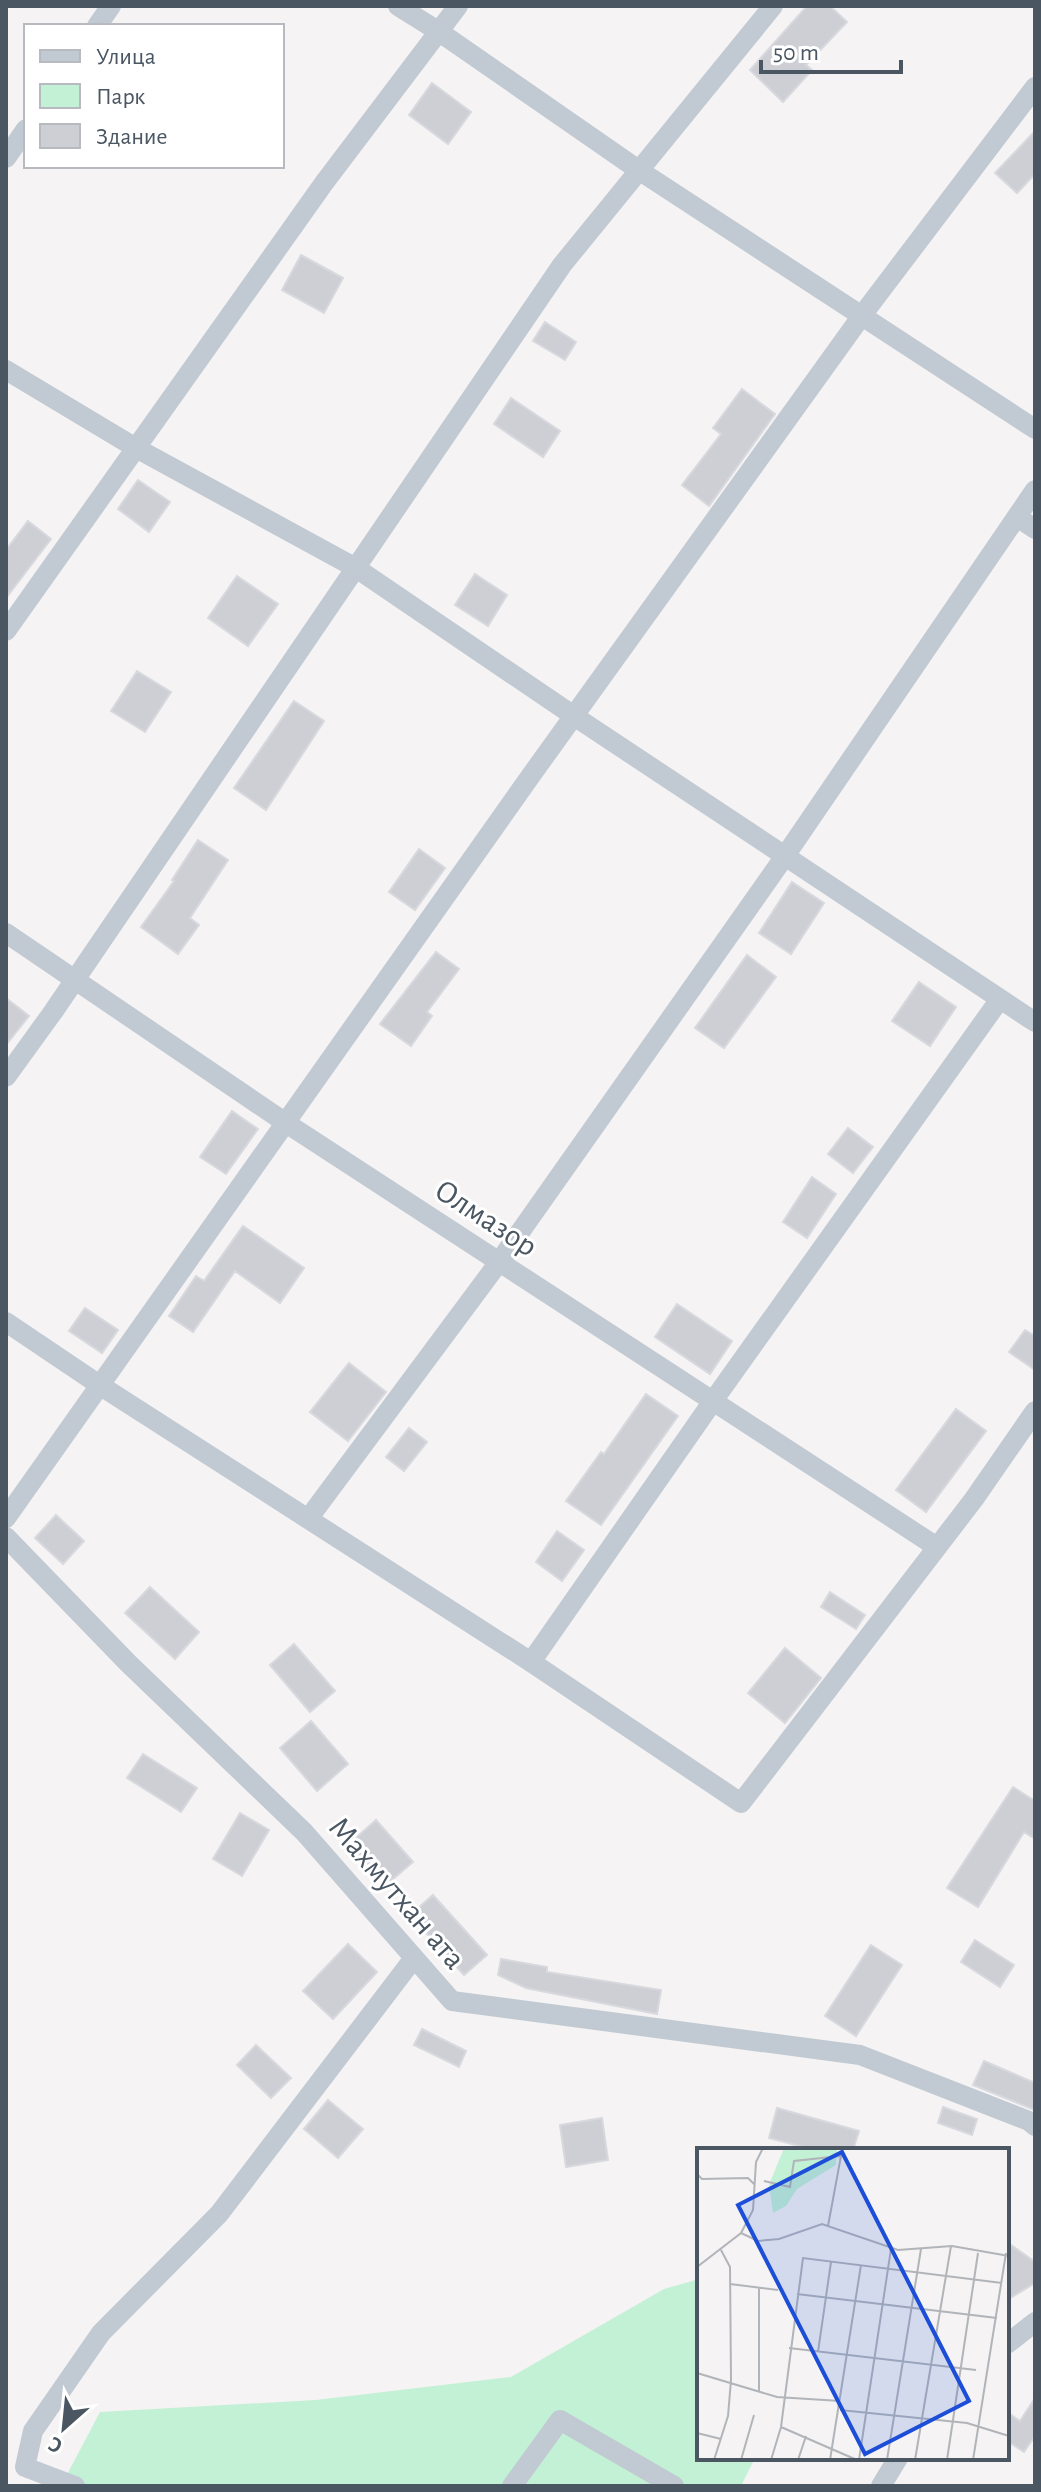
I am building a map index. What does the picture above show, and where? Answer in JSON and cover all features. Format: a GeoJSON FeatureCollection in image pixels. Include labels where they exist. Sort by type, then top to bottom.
{"type":"FeatureCollection","features":[{"type":"Feature","properties":{"kind":"street"},"geometry":{"type":"LineString","coordinates":[[98,24],[111,6]]}},
{"type":"Feature","properties":{"kind":"street"},"geometry":{"type":"LineString","coordinates":[[398,6],[640,171],[1035,429]]}},
{"type":"Feature","properties":{"kind":"street"},"geometry":{"type":"LineString","coordinates":[[6,631],[324,183],[458,6]]}},
{"type":"Feature","properties":{"kind":"street"},"geometry":{"type":"LineString","coordinates":[[6,1077],[562,265],[773,6]]}},
{"type":"Feature","properties":{"kind":"street"},"geometry":{"type":"LineString","coordinates":[[6,1518],[863,314],[1035,87]]}},
{"type":"Feature","properties":{"kind":"street"},"geometry":{"type":"LineString","coordinates":[[6,158],[24,132]]}},
{"type":"Feature","properties":{"kind":"street"},"geometry":{"type":"LineString","coordinates":[[6,370],[136,448],[356,568],[1035,1022]]}},
{"type":"Feature","properties":{"kind":"street"},"geometry":{"type":"LineString","coordinates":[[308,1519],[499,1262],[785,856],[1035,490]]}},
{"type":"Feature","properties":{"kind":"street"},"geometry":{"type":"LineString","coordinates":[[1017,517],[1035,529]]}},
{"type":"Feature","properties":{"kind":"street","name":"Олмазор"},"geometry":{"type":"LineString","coordinates":[[6,933],[286,1123],[937,1547]]}},
{"type":"Feature","properties":{"kind":"street"},"geometry":{"type":"LineString","coordinates":[[531,1662],[1000,999]]}},
{"type":"Feature","properties":{"kind":"street"},"geometry":{"type":"LineString","coordinates":[[6,1322],[531,1662],[741,1803],[937,1547],[1035,1411]]}},
{"type":"Feature","properties":{"kind":"street","name":"Махмутхан ата"},"geometry":{"type":"LineString","coordinates":[[6,1537],[128,1663],[304,1832],[452,2001],[860,2055],[1035,2126]]}},
{"type":"Feature","properties":{"kind":"street"},"geometry":{"type":"LineString","coordinates":[[75,2486],[25,2467],[33,2431],[101,2333],[219,2214],[414,1958]]}},
{"type":"Feature","properties":{"kind":"street"},"geometry":{"type":"LineString","coordinates":[[1009,2342],[1035,2322]]}},
{"type":"Feature","properties":{"kind":"street"},"geometry":{"type":"LineString","coordinates":[[512,2486],[560,2420],[674,2486]]}},
{"type":"Feature","properties":{"kind":"street"},"geometry":{"type":"LineString","coordinates":[[881,2486],[897,2460]]}},
{"type":"Feature","properties":{"kind":"green space"},"geometry":{"type":"Polygon","coordinates":[[[697,2280],[697,2460],[754,2460],[741,2486],[61,2486],[100,2412],[316,2400],[511,2377],[664,2289],[697,2280]]]}},
{"type":"Feature","properties":{"kind":"building"},"geometry":{"type":"Polygon","coordinates":[[[807,6],[830,6],[847,22],[806,65],[812,70],[783,102],[750,70],[807,6]]]}},
{"type":"Feature","properties":{"kind":"building"},"geometry":{"type":"Polygon","coordinates":[[[432,83],[471,112],[448,144],[409,115],[432,83]]]}},
{"type":"Feature","properties":{"kind":"building"},"geometry":{"type":"Polygon","coordinates":[[[1035,131],[1035,174],[1017,193],[995,173],[1035,131]]]}},
{"type":"Feature","properties":{"kind":"building"},"geometry":{"type":"Polygon","coordinates":[[[301,255],[343,278],[324,313],[282,290],[301,255]]]}},
{"type":"Feature","properties":{"kind":"building"},"geometry":{"type":"Polygon","coordinates":[[[545,322],[576,342],[565,360],[533,341],[545,322]]]}},
{"type":"Feature","properties":{"kind":"building"},"geometry":{"type":"Polygon","coordinates":[[[742,389],[775,414],[709,506],[682,485],[721,434],[713,428],[742,389]]]}},
{"type":"Feature","properties":{"kind":"building"},"geometry":{"type":"Polygon","coordinates":[[[511,398],[560,431],[543,457],[494,424],[511,398]]]}},
{"type":"Feature","properties":{"kind":"building"},"geometry":{"type":"Polygon","coordinates":[[[138,480],[170,502],[149,532],[118,509],[138,480]]]}},
{"type":"Feature","properties":{"kind":"building"},"geometry":{"type":"Polygon","coordinates":[[[28,521],[51,539],[6,598],[6,550],[28,521]]]}},
{"type":"Feature","properties":{"kind":"building"},"geometry":{"type":"Polygon","coordinates":[[[475,574],[507,595],[488,626],[455,605],[475,574]]]}},
{"type":"Feature","properties":{"kind":"building"},"geometry":{"type":"Polygon","coordinates":[[[237,576],[278,604],[248,646],[208,618],[237,576]]]}},
{"type":"Feature","properties":{"kind":"building"},"geometry":{"type":"Polygon","coordinates":[[[137,671],[171,692],[145,732],[111,711],[137,671]]]}},
{"type":"Feature","properties":{"kind":"building"},"geometry":{"type":"Polygon","coordinates":[[[294,701],[324,721],[266,810],[234,788],[294,701]]]}},
{"type":"Feature","properties":{"kind":"building"},"geometry":{"type":"Polygon","coordinates":[[[198,840],[228,860],[190,918],[199,925],[178,954],[141,927],[198,840]]]}},
{"type":"Feature","properties":{"kind":"building"},"geometry":{"type":"Polygon","coordinates":[[[419,849],[445,868],[415,910],[389,892],[419,849]]]}},
{"type":"Feature","properties":{"kind":"building"},"geometry":{"type":"Polygon","coordinates":[[[792,882],[824,903],[791,954],[759,933],[792,882]]]}},
{"type":"Feature","properties":{"kind":"building"},"geometry":{"type":"Polygon","coordinates":[[[436,952],[459,969],[427,1012],[432,1016],[411,1046],[380,1024],[436,952]]]}},
{"type":"Feature","properties":{"kind":"building"},"geometry":{"type":"Polygon","coordinates":[[[747,955],[776,977],[724,1048],[695,1028],[747,955]]]}},
{"type":"Feature","properties":{"kind":"building"},"geometry":{"type":"Polygon","coordinates":[[[919,982],[956,1007],[930,1046],[892,1021],[919,982]]]}},
{"type":"Feature","properties":{"kind":"building"},"geometry":{"type":"Polygon","coordinates":[[[6,998],[29,1016],[6,1045],[6,998]]]}},
{"type":"Feature","properties":{"kind":"building"},"geometry":{"type":"Polygon","coordinates":[[[232,1111],[258,1129],[226,1174],[200,1157],[232,1111]]]}},
{"type":"Feature","properties":{"kind":"building"},"geometry":{"type":"Polygon","coordinates":[[[848,1128],[873,1147],[853,1173],[828,1154],[848,1128]]]}},
{"type":"Feature","properties":{"kind":"building"},"geometry":{"type":"Polygon","coordinates":[[[812,1177],[836,1194],[807,1238],[783,1222],[812,1177]]]}},
{"type":"Feature","properties":{"kind":"building"},"geometry":{"type":"Polygon","coordinates":[[[243,1226],[304,1268],[280,1303],[235,1271],[193,1332],[169,1316],[196,1276],[204,1281],[243,1226]]]}},
{"type":"Feature","properties":{"kind":"building"},"geometry":{"type":"Polygon","coordinates":[[[677,1304],[732,1341],[710,1374],[655,1337],[677,1304]]]}},
{"type":"Feature","properties":{"kind":"building"},"geometry":{"type":"Polygon","coordinates":[[[85,1308],[118,1330],[102,1353],[69,1331],[85,1308]]]}},
{"type":"Feature","properties":{"kind":"building"},"geometry":{"type":"Polygon","coordinates":[[[1025,1330],[1035,1336],[1035,1370],[1009,1352],[1025,1330]]]}},
{"type":"Feature","properties":{"kind":"building"},"geometry":{"type":"Polygon","coordinates":[[[349,1363],[386,1392],[348,1441],[310,1412],[349,1363]]]}},
{"type":"Feature","properties":{"kind":"building"},"geometry":{"type":"Polygon","coordinates":[[[646,1394],[678,1416],[601,1525],[566,1501],[646,1394]]]}},
{"type":"Feature","properties":{"kind":"building"},"geometry":{"type":"Polygon","coordinates":[[[956,1409],[986,1431],[926,1512],[896,1490],[956,1409]]]}},
{"type":"Feature","properties":{"kind":"building"},"geometry":{"type":"Polygon","coordinates":[[[409,1428],[427,1442],[404,1471],[386,1457],[409,1428]]]}},
{"type":"Feature","properties":{"kind":"building"},"geometry":{"type":"Polygon","coordinates":[[[56,1515],[84,1541],[63,1564],[35,1538],[56,1515]]]}},
{"type":"Feature","properties":{"kind":"building"},"geometry":{"type":"Polygon","coordinates":[[[557,1531],[584,1550],[562,1581],[536,1562],[557,1531]]]}},
{"type":"Feature","properties":{"kind":"building"},"geometry":{"type":"Polygon","coordinates":[[[150,1587],[199,1632],[175,1659],[125,1613],[150,1587]]]}},
{"type":"Feature","properties":{"kind":"building"},"geometry":{"type":"Polygon","coordinates":[[[830,1592],[865,1615],[856,1629],[821,1607],[830,1592]]]}},
{"type":"Feature","properties":{"kind":"building"},"geometry":{"type":"Polygon","coordinates":[[[294,1644],[335,1691],[310,1712],[270,1665],[294,1644]]]}},
{"type":"Feature","properties":{"kind":"building"},"geometry":{"type":"Polygon","coordinates":[[[785,1648],[821,1678],[785,1723],[748,1693],[785,1648]]]}},
{"type":"Feature","properties":{"kind":"building"},"geometry":{"type":"Polygon","coordinates":[[[311,1721],[348,1764],[317,1791],[280,1748],[311,1721]]]}},
{"type":"Feature","properties":{"kind":"building"},"geometry":{"type":"Polygon","coordinates":[[[143,1754],[197,1788],[181,1812],[127,1778],[143,1754]]]}},
{"type":"Feature","properties":{"kind":"building"},"geometry":{"type":"Polygon","coordinates":[[[1013,1787],[1035,1801],[1035,1839],[1024,1832],[978,1907],[947,1888],[1013,1787]]]}},
{"type":"Feature","properties":{"kind":"building"},"geometry":{"type":"Polygon","coordinates":[[[240,1813],[269,1830],[242,1876],[213,1859],[240,1813]]]}},
{"type":"Feature","properties":{"kind":"building"},"geometry":{"type":"Polygon","coordinates":[[[376,1820],[413,1862],[385,1886],[349,1844],[376,1820]]]}},
{"type":"Feature","properties":{"kind":"building"},"geometry":{"type":"Polygon","coordinates":[[[433,1895],[487,1955],[464,1975],[410,1915],[433,1895]]]}},
{"type":"Feature","properties":{"kind":"building"},"geometry":{"type":"Polygon","coordinates":[[[975,1940],[1014,1965],[1000,1987],[961,1962],[975,1940]]]}},
{"type":"Feature","properties":{"kind":"building"},"geometry":{"type":"Polygon","coordinates":[[[348,1944],[377,1972],[333,2019],[303,1991],[348,1944]]]}},
{"type":"Feature","properties":{"kind":"building"},"geometry":{"type":"Polygon","coordinates":[[[871,1945],[902,1965],[856,2036],[825,2016],[871,1945]]]}},
{"type":"Feature","properties":{"kind":"building"},"geometry":{"type":"Polygon","coordinates":[[[501,1959],[547,1967],[547,1972],[661,1990],[657,2014],[526,1988],[498,1975],[501,1959]]]}},
{"type":"Feature","properties":{"kind":"building"},"geometry":{"type":"Polygon","coordinates":[[[422,2029],[466,2051],[459,2067],[414,2045],[422,2029]]]}},
{"type":"Feature","properties":{"kind":"building"},"geometry":{"type":"Polygon","coordinates":[[[256,2045],[291,2078],[271,2098],[237,2065],[256,2045]]]}},
{"type":"Feature","properties":{"kind":"building"},"geometry":{"type":"Polygon","coordinates":[[[984,2061],[1035,2083],[1035,2110],[973,2085],[984,2061]]]}},
{"type":"Feature","properties":{"kind":"building"},"geometry":{"type":"Polygon","coordinates":[[[328,2100],[363,2129],[338,2158],[304,2129],[328,2100]]]}},
{"type":"Feature","properties":{"kind":"building"},"geometry":{"type":"Polygon","coordinates":[[[943,2107],[977,2119],[972,2135],[938,2123],[943,2107]]]}},
{"type":"Feature","properties":{"kind":"building"},"geometry":{"type":"Polygon","coordinates":[[[777,2108],[859,2131],[854,2148],[807,2148],[769,2138],[777,2108]]]}},
{"type":"Feature","properties":{"kind":"building"},"geometry":{"type":"Polygon","coordinates":[[[602,2118],[608,2160],[566,2167],[560,2125],[602,2118]]]}},
{"type":"Feature","properties":{"kind":"building"},"geometry":{"type":"Polygon","coordinates":[[[1009,2243],[1035,2262],[1035,2283],[1009,2299],[1009,2243]]]}},
{"type":"Feature","properties":{"kind":"building"},"geometry":{"type":"Polygon","coordinates":[[[1035,2398],[1035,2436],[1024,2452],[1009,2442],[1009,2413],[1020,2421],[1035,2398]]]}}]}
